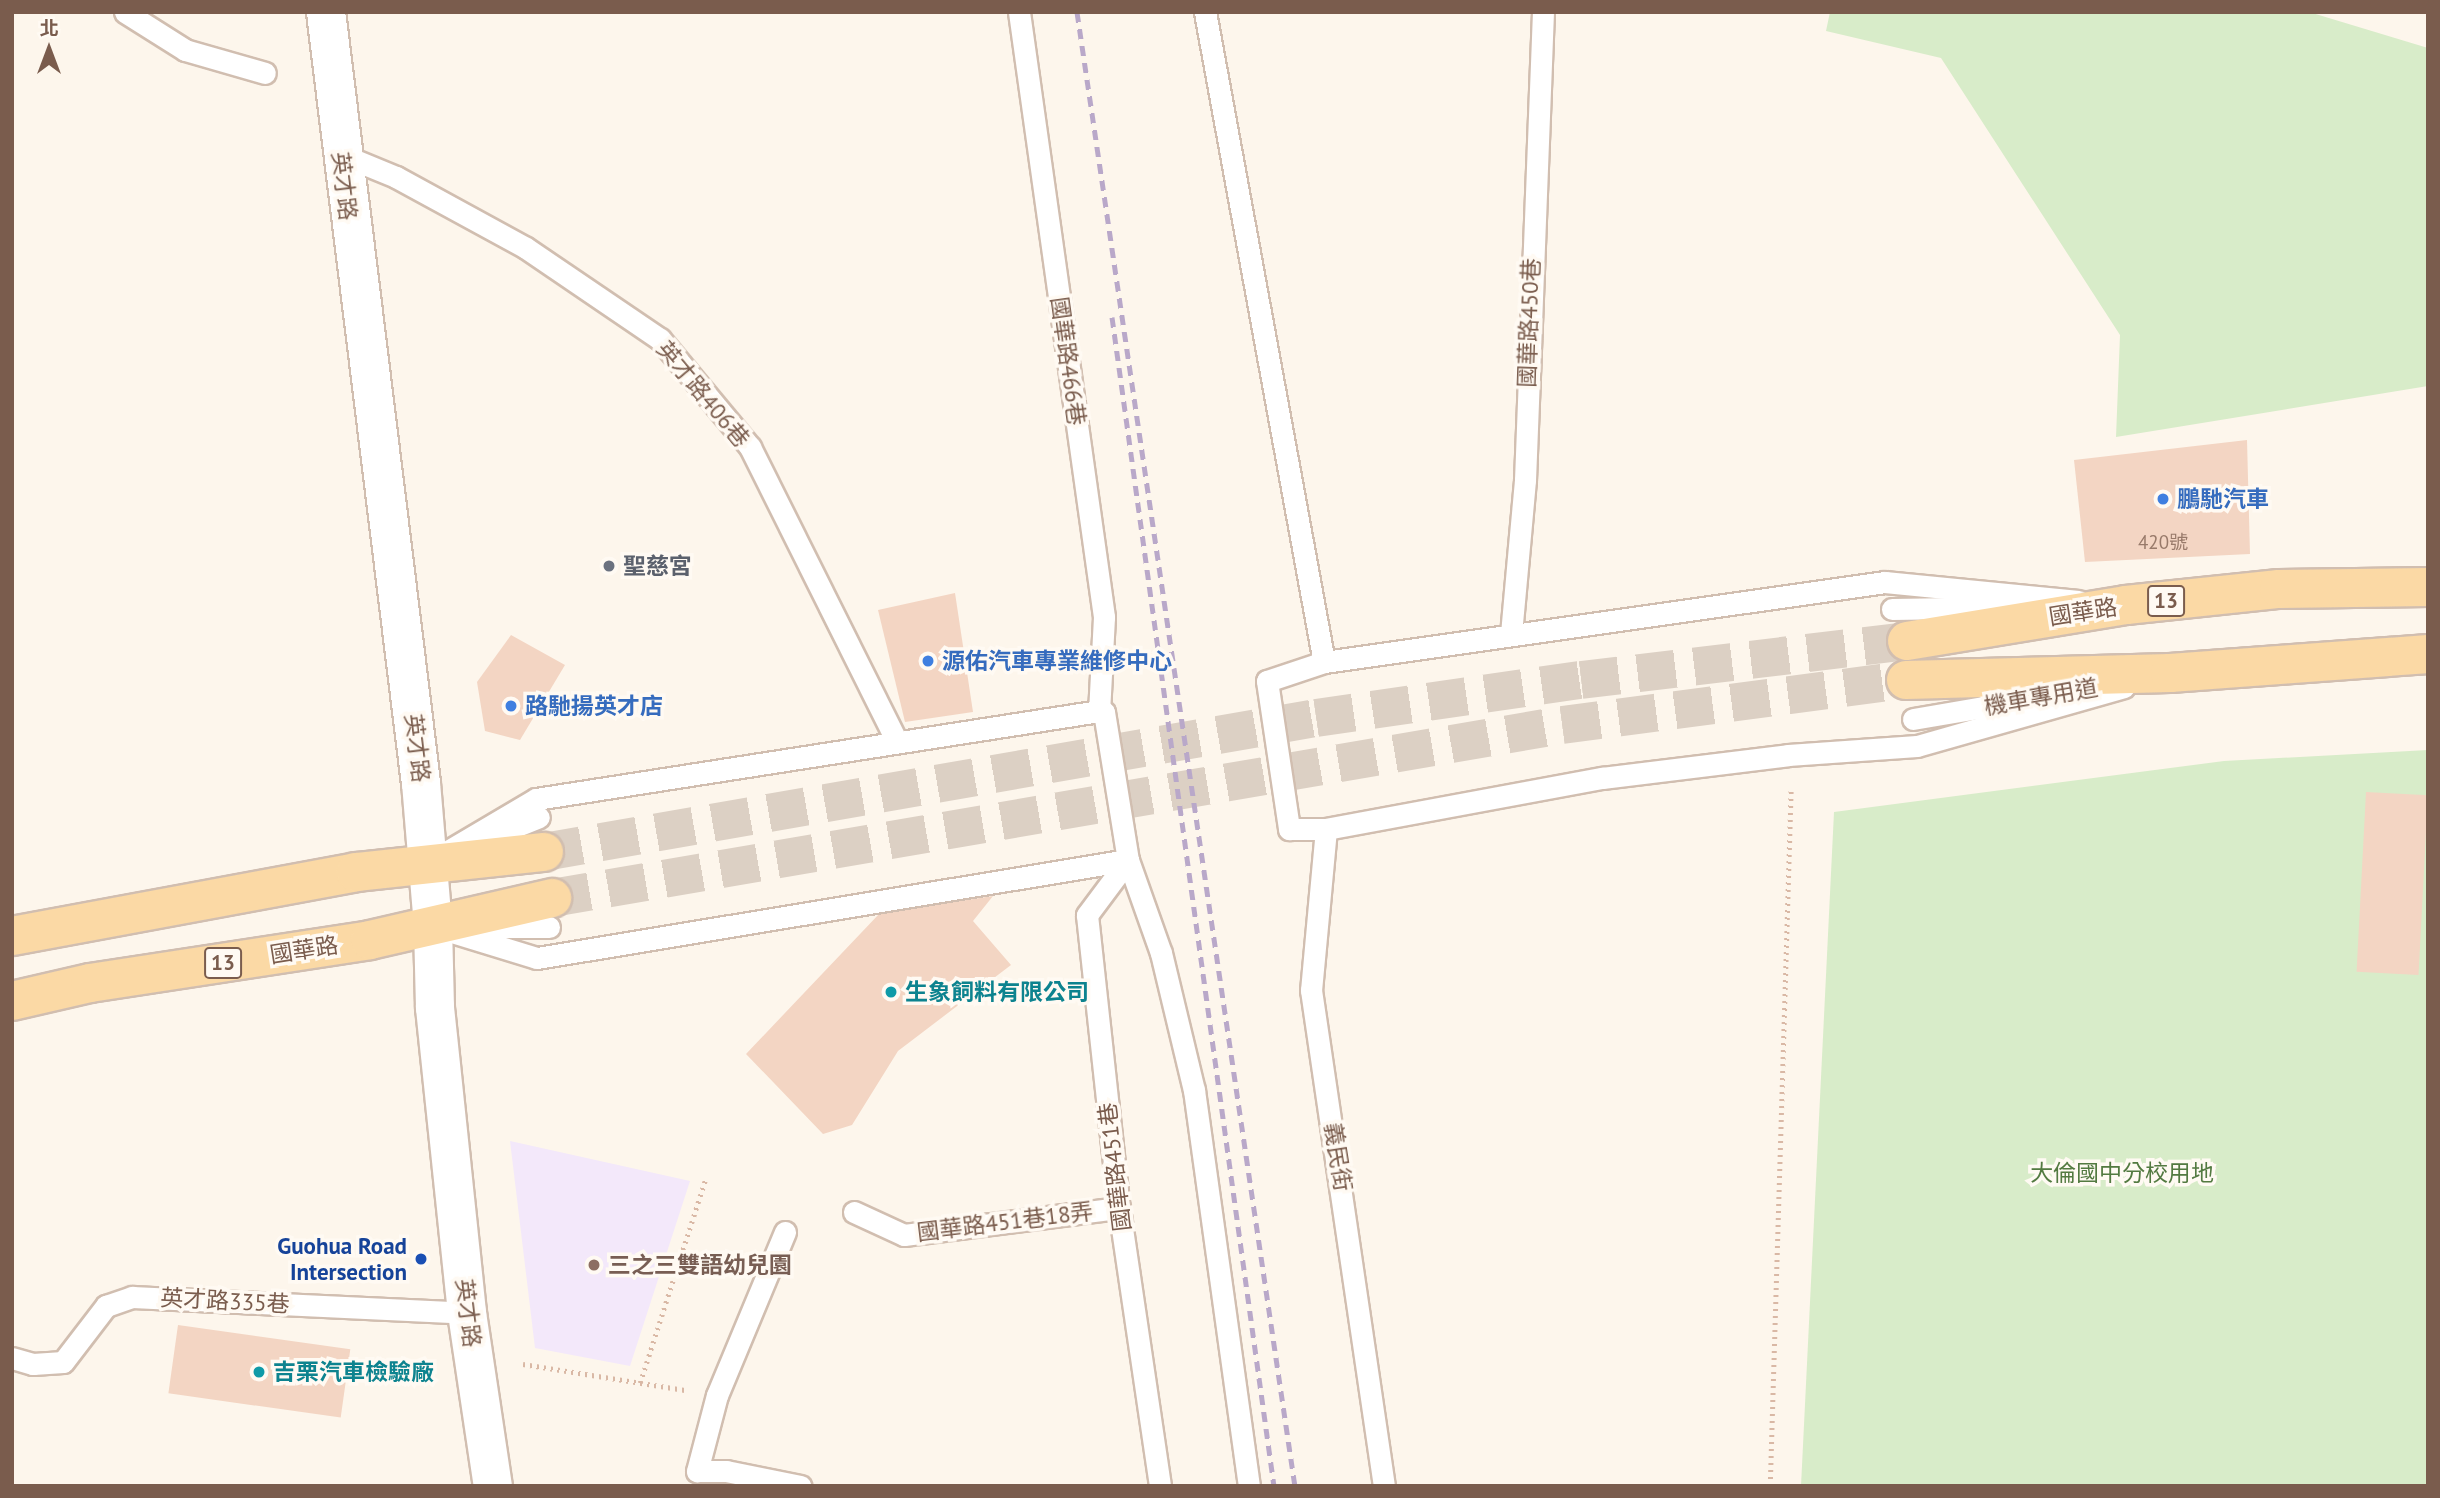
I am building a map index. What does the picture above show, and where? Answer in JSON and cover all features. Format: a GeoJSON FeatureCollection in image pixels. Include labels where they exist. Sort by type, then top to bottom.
{"type":"FeatureCollection","features":[{"type":"Feature","properties":{"kind":"main road","name":"國華路"},"geometry":{"type":"LineString","coordinates":[[1899,625],[2279,589],[2428,587]]}},
{"type":"Feature","properties":{"kind":"main road"},"geometry":{"type":"LineString","coordinates":[[1906,680],[2169,673],[2428,654]]}},
{"type":"Feature","properties":{"kind":"main road"},"geometry":{"type":"LineString","coordinates":[[12,936],[356,872],[428,863],[542,835]]}},
{"type":"Feature","properties":{"kind":"main road","name":"國華路"},"geometry":{"type":"LineString","coordinates":[[12,1000],[433,926],[550,913]]}},
{"type":"Feature","properties":{"kind":"street","name":"英才路"},"geometry":{"type":"LineString","coordinates":[[326,12],[340,154],[421,783],[433,926],[435,1008],[467,1313],[493,1486]]}},
{"type":"Feature","properties":{"kind":"lane"},"geometry":{"type":"LineString","coordinates":[[125,12],[185,50],[265,73]]}},
{"type":"Feature","properties":{"kind":"lane","name":"國華路466巷"},"geometry":{"type":"LineString","coordinates":[[1019,12],[1104,617],[1099,711]]}},
{"type":"Feature","properties":{"kind":"lane"},"geometry":{"type":"LineString","coordinates":[[1205,12],[1324,662]]}},
{"type":"Feature","properties":{"kind":"lane","name":"國華路450巷"},"geometry":{"type":"LineString","coordinates":[[1511,634],[1525,480],[1542,12]]}},
{"type":"Feature","properties":{"kind":"lane","name":"英才路406巷"},"geometry":{"type":"LineString","coordinates":[[340,154],[396,177],[526,248],[660,340],[750,447],[896,740]]}},
{"type":"Feature","properties":{"kind":"lane"},"geometry":{"type":"LineString","coordinates":[[2126,605],[1885,582],[1324,662],[1267,681],[1289,829],[1326,829],[1602,778],[1788,755],[1917,746],[2169,673]]}},
{"type":"Feature","properties":{"kind":"lane","name":"機車專用道"},"geometry":{"type":"LineString","coordinates":[[1913,719],[2169,673]]}},
{"type":"Feature","properties":{"kind":"lane"},"geometry":{"type":"LineString","coordinates":[[428,863],[536,799],[896,740],[1104,712],[1128,860],[1161,953],[1195,1090],[1249,1486]]}},
{"type":"Feature","properties":{"kind":"lane","name":"義民街"},"geometry":{"type":"LineString","coordinates":[[1326,829],[1311,990],[1384,1486]]}},
{"type":"Feature","properties":{"kind":"lane"},"geometry":{"type":"LineString","coordinates":[[433,926],[537,958],[1128,860]]}},
{"type":"Feature","properties":{"kind":"lane","name":"國華路451巷"},"geometry":{"type":"LineString","coordinates":[[1128,860],[1087,915],[1119,1208],[1160,1486]]}},
{"type":"Feature","properties":{"kind":"lane","name":"國華路451巷18弄"},"geometry":{"type":"LineString","coordinates":[[854,1212],[904,1235],[1119,1208]]}},
{"type":"Feature","properties":{"kind":"lane"},"geometry":{"type":"LineString","coordinates":[[785,1232],[717,1395],[697,1471],[726,1471],[800,1486]]}},
{"type":"Feature","properties":{"kind":"lane","name":"英才路335巷"},"geometry":{"type":"LineString","coordinates":[[12,1358],[33,1364],[63,1362],[106,1306],[132,1297],[467,1313]]}},
{"type":"Feature","properties":{"kind":"path"},"geometry":{"type":"LineString","coordinates":[[1770,1486],[1788,755]]}},
{"type":"Feature","properties":{"kind":"path"},"geometry":{"type":"LineString","coordinates":[[640,1383],[706,1177]]}},
{"type":"Feature","properties":{"kind":"path"},"geometry":{"type":"LineString","coordinates":[[523,1364],[717,1395]]}},
{"type":"Feature","properties":{"kind":"shaded area","name":"三之三雙語幼兒園"},"geometry":{"type":"Polygon","coordinates":[[[510,1141],[690,1181],[630,1366],[535,1348],[510,1141]]]}},
{"type":"Feature","properties":{"kind":"green space"},"geometry":{"type":"Polygon","coordinates":[[[1830,12],[2309,12],[2428,48],[2428,386],[2116,437],[2120,335],[1941,58],[1826,31],[1830,12]]]}},
{"type":"Feature","properties":{"kind":"green space","name":"大倫國中分校用地"},"geometry":{"type":"Polygon","coordinates":[[[2428,750],[2428,1486],[1801,1486],[1834,812],[2224,761],[2428,750]]]}},
{"type":"Feature","properties":{"kind":"building","name":"鵬馳汽車"},"geometry":{"type":"Polygon","coordinates":[[[2247,440],[2250,554],[2085,562],[2074,460],[2247,440]]]}},
{"type":"Feature","properties":{"kind":"building","name":"源佑汽車專業維修中心"},"geometry":{"type":"Polygon","coordinates":[[[955,593],[973,712],[905,722],[878,610],[955,593]]]}},
{"type":"Feature","properties":{"kind":"building","name":"路馳揚英才店"},"geometry":{"type":"Polygon","coordinates":[[[511,635],[565,665],[520,740],[485,731],[477,682],[511,635]]]}},
{"type":"Feature","properties":{"kind":"building"},"geometry":{"type":"Polygon","coordinates":[[[2366,792],[2428,795],[2418,975],[2357,972],[2366,792]]]}},
{"type":"Feature","properties":{"kind":"building","name":"生象飼料有限公司"},"geometry":{"type":"Polygon","coordinates":[[[993,896],[973,921],[1011,965],[898,1051],[852,1125],[823,1134],[746,1054],[880,913],[993,896]]]}},
{"type":"Feature","properties":{"kind":"building","name":"吉栗汽車檢驗廠"},"geometry":{"type":"Polygon","coordinates":[[[178,1325],[350,1349],[341,1418],[168,1393],[178,1325]]]}},
{"type":"Feature","properties":{"kind":"tunnel"},"geometry":{"type":"LineString","coordinates":[[544,852],[1316,718],[1581,680],[1907,641]]}},
{"type":"Feature","properties":{"kind":"tunnel"},"geometry":{"type":"LineString","coordinates":[[552,898],[1562,725],[1906,680]]}},
{"type":"Feature","properties":{"kind":"railway"},"geometry":{"type":"LineString","coordinates":[[1077,12],[1295,1486]]}},
{"type":"Feature","properties":{"kind":"railway"},"geometry":{"type":"LineString","coordinates":[[1112,317],[1274,1486]]}},
{"type":"Feature","properties":{"kind":"place","name":"鵬馳汽車"},"geometry":{"type":"Point","coordinates":[2163,499]}},
{"type":"Feature","properties":{"kind":"place","name":"聖慈宮"},"geometry":{"type":"Point","coordinates":[609,566]}},
{"type":"Feature","properties":{"kind":"place","name":"源佑汽車專業維修中心"},"geometry":{"type":"Point","coordinates":[928,661]}},
{"type":"Feature","properties":{"kind":"place","name":"路馳揚英才店"},"geometry":{"type":"Point","coordinates":[511,706]}},
{"type":"Feature","properties":{"kind":"place","name":"生象飼料有限公司"},"geometry":{"type":"Point","coordinates":[891,992]}},
{"type":"Feature","properties":{"kind":"place","name":"Guohua Road Intersection"},"geometry":{"type":"Point","coordinates":[421,1259]}},
{"type":"Feature","properties":{"kind":"place","name":"三之三雙語幼兒園"},"geometry":{"type":"Point","coordinates":[594,1265]}},
{"type":"Feature","properties":{"kind":"place","name":"吉栗汽車檢驗廠"},"geometry":{"type":"Point","coordinates":[259,1372]}}]}
